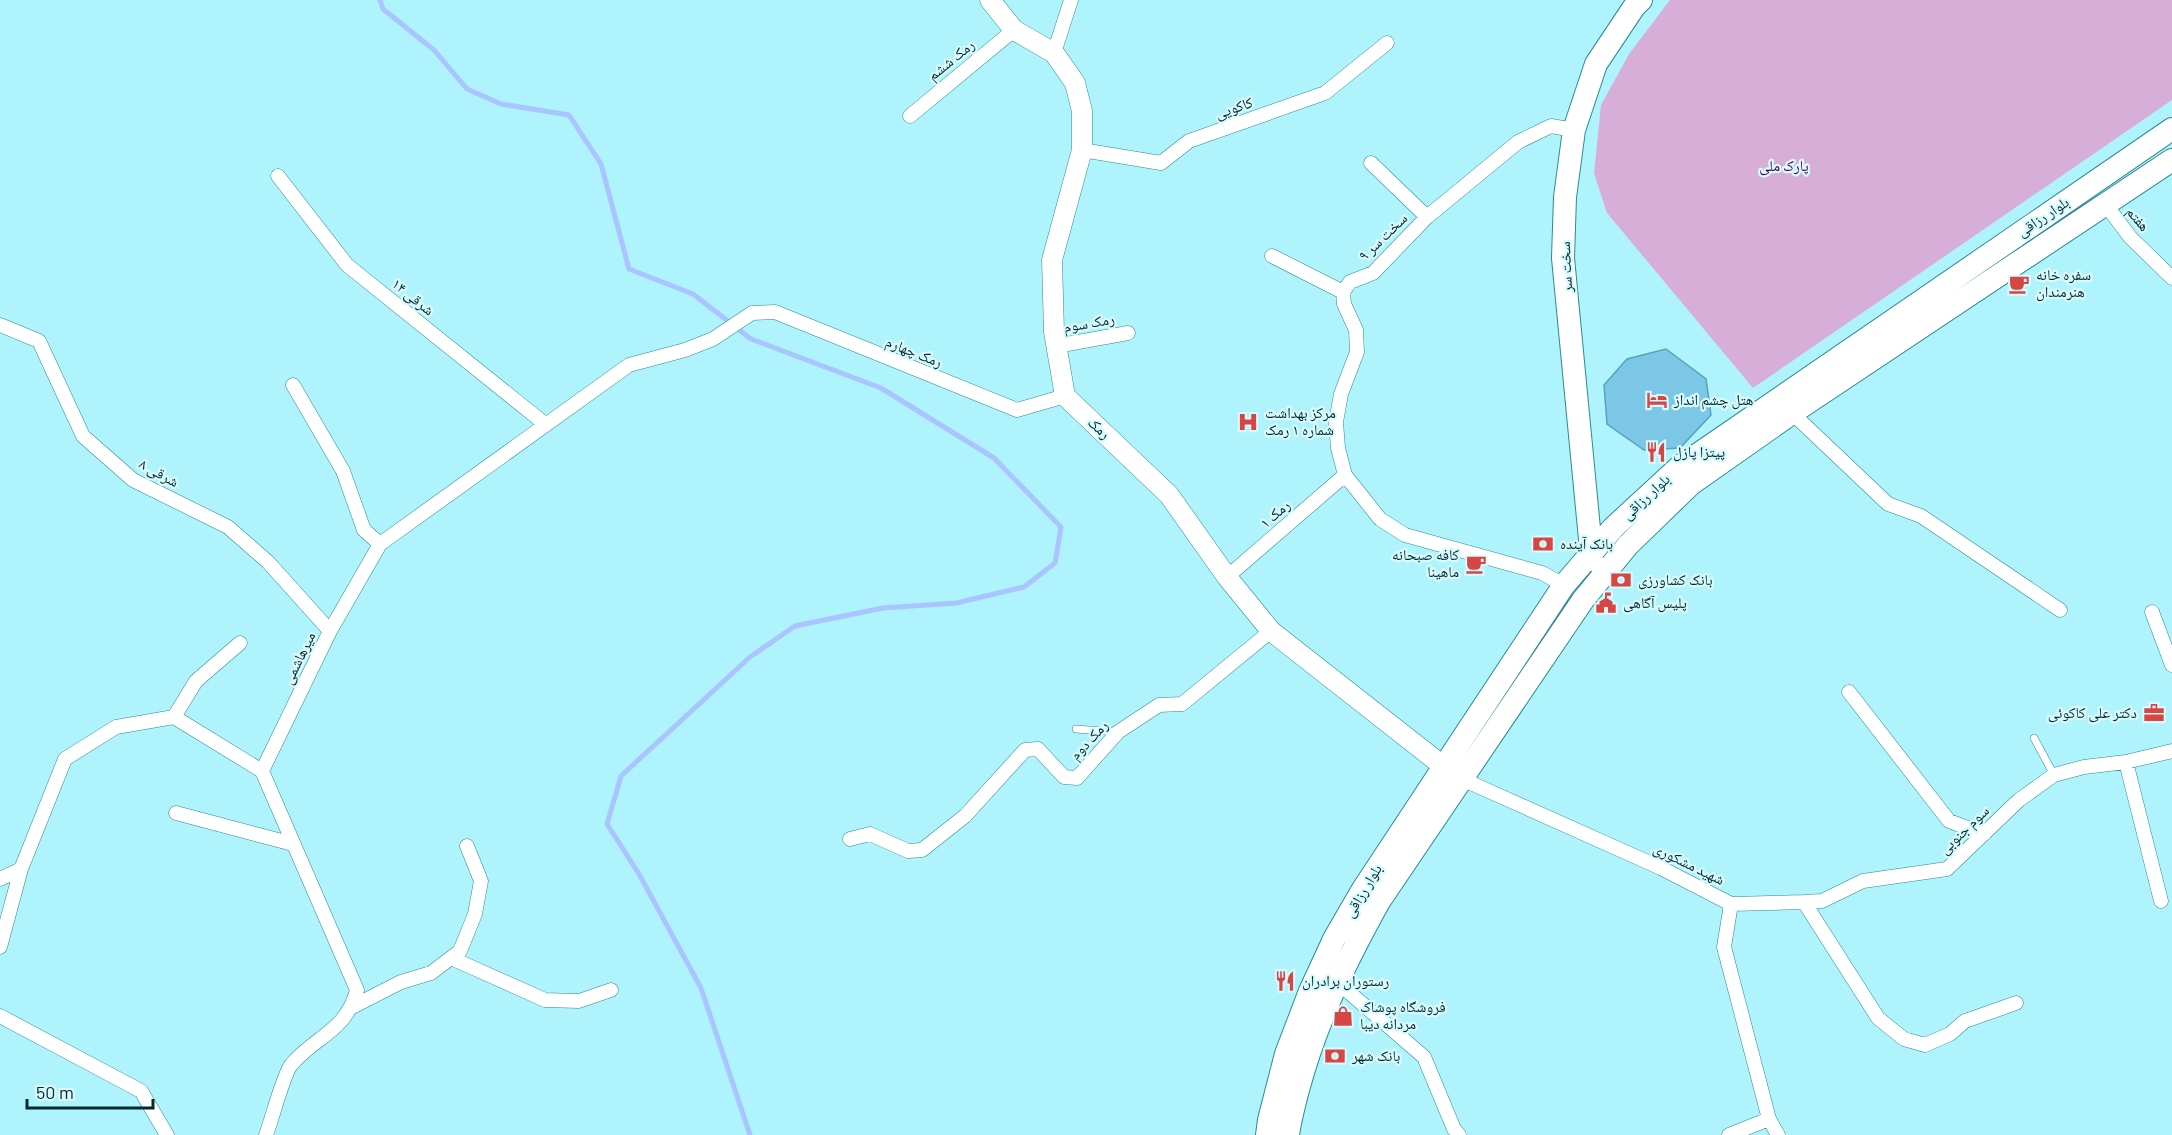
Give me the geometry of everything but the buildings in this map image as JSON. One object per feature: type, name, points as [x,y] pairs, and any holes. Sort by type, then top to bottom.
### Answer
[{"type":"main road","name":"سخت سر","points":[[1592,551],[1563,258],[1565,197],[1574,130],[1596,64],[1641,0]]},
{"type":"main road","name":"بلوار رزاقی","points":[[1288,1135],[1306,1060],[1353,948],[1452,773],[1564,585],[1592,551],[1613,528],[1678,468],[1760,409],[2172,129]]},
{"type":"main road","name":"بلوار رزاقی","points":[[1267,1135],[1286,1054],[1310,991],[1334,939],[1363,889],[1583,600],[1628,545],[1691,484],[1792,412],[2172,159]]},
{"type":"main road","points":[[1592,551],[1592,560],[1596,565],[1603,567],[1611,564]]},
{"type":"main road","points":[[1564,585],[1578,584],[1583,588],[1583,600]]},
{"type":"street","points":[[990,0],[1014,30],[1054,53],[1075,83],[1082,111],[1082,150],[1052,260],[1054,332],[1065,396]]},
{"type":"street","points":[[1054,53],[1071,0]]},
{"type":"street","name":"رمک ششم","points":[[910,116],[1014,30]]},
{"type":"street","name":"کاکویی","points":[[1082,150],[1161,163],[1189,141],[1325,93],[1387,43]]},
{"type":"street","name":"سخت سر ۹","points":[[1343,292],[1350,282],[1373,273],[1427,217],[1518,141],[1551,126],[1574,130]]},
{"type":"street","points":[[1371,163],[1427,217]]},
{"type":"street","name":"شرقی ۱۴","points":[[278,176],[347,264],[545,424]]},
{"type":"street","name":"هفتم","points":[[2106,205],[2130,237],[2172,278]]},
{"type":"street","points":[[1272,256],[1343,292],[1344,304],[1356,330],[1357,352],[1341,394],[1336,422],[1338,448],[1345,476],[1380,519],[1405,535],[1542,573],[1564,585]]},
{"type":"street","name":"رمک چهارم","points":[[752,313],[775,312],[1017,410],[1065,396]]},
{"type":"street","name":"میرهاشمی","points":[[262,771],[330,631],[380,544],[629,364],[685,350],[713,339],[752,313]]},
{"type":"street","name":"شرقی ۸","points":[[0,326],[39,341],[83,436],[133,480],[228,527],[268,562],[330,631]]},
{"type":"street","name":"رمک سوم","points":[[1056,346],[1128,333]]},
{"type":"street","points":[[292,385],[344,471],[364,530],[380,544]]},
{"type":"street","name":"رمک","points":[[1065,396],[1169,495],[1227,578],[1271,631],[1452,773]]},
{"type":"street","points":[[1792,412],[1888,504],[1921,516],[2060,610]]},
{"type":"street","name":"رمک ۱","points":[[1227,578],[1345,476]]},
{"type":"street","points":[[2152,612],[2172,665]]},
{"type":"street","name":"رمک دوم","points":[[850,839],[870,834],[908,851],[922,850],[965,816],[1025,750],[1038,749],[1064,777],[1077,778],[1118,732],[1159,705],[1182,704],[1271,631]]},
{"type":"street","points":[[174,717],[196,681],[240,643]]},
{"type":"street","points":[[1849,692],[1949,821],[1984,834]]},
{"type":"street","points":[[0,946],[21,869],[65,759],[116,727],[174,717],[262,771],[357,990],[352,1007],[342,1021],[289,1066],[266,1135]]},
{"type":"street","name":"سوم جنوبی","points":[[1731,904],[1822,901],[1863,881],[1947,869],[2019,800],[2054,776],[2084,766],[2126,762],[2172,751]]},
{"type":"street","points":[[2126,762],[2162,901]]},
{"type":"street","name":"شهید مشکوری","points":[[1452,773],[1651,863],[1731,904],[1724,948],[1769,1119],[1778,1135]]},
{"type":"street","points":[[176,813],[293,844]]},
{"type":"street","points":[[352,1007],[401,982],[431,973],[460,951],[475,914],[481,881],[467,846]]},
{"type":"street","points":[[0,879],[21,869]]},
{"type":"street","points":[[1804,902],[1878,1018],[1904,1039],[1925,1045],[1950,1034],[1965,1021],[2016,1003]]},
{"type":"street","points":[[451,958],[545,1000],[579,1001],[611,990]]},
{"type":"street","points":[[1337,982],[1424,1057],[1454,1129],[1459,1135]]},
{"type":"street","points":[[0,1016],[141,1091],[167,1135]]},
{"type":"street","points":[[1729,1135],[1769,1119]]},
{"type":"lane","points":[[1076,729],[1118,732]]},
{"type":"lane","points":[[2034,738],[2054,776]]},
{"type":"green space","name":"پارک ملی","points":[[1670,0],[2172,0],[2172,100],[1753,388],[1607,213],[1594,173],[1601,105],[1629,54]]},
{"type":"waterway","points":[[380,0],[383,9],[434,50],[467,89],[501,104],[569,115],[601,164],[629,269],[693,294],[751,339],[881,388],[994,458],[1061,527],[1055,563],[1024,587],[956,603],[883,608],[795,626],[750,657],[621,776],[607,824],[639,874],[701,988],[750,1135]]},
{"type":"place","name":"سفره خانه هنرمندان","points":[[2019,284]]},
{"type":"place","name":"هتل چشم انداز","points":[[1657,400]]},
{"type":"place","name":"مرکز بهداشت شماره ۱ رمک","points":[[1248,422]]},
{"type":"place","name":"پیتزا پازل","points":[[1656,452]]},
{"type":"place","name":"بانک آینده","points":[[1543,544]]},
{"type":"place","name":"کافه صبحانه ماهینا","points":[[1476,564]]},
{"type":"place","name":"بانک کشاورزی","points":[[1621,580]]},
{"type":"place","name":"پلیس آگاهی","points":[[1606,603]]},
{"type":"place","name":"دکتر علی کاکوئی","points":[[2154,713]]},
{"type":"place","name":"رستوران برادران","points":[[1285,981]]},
{"type":"place","name":"فروشگاه پوشاک مردانه دیبا","points":[[1343,1016]]},
{"type":"place","name":"بانک شهر","points":[[1335,1056]]}]
